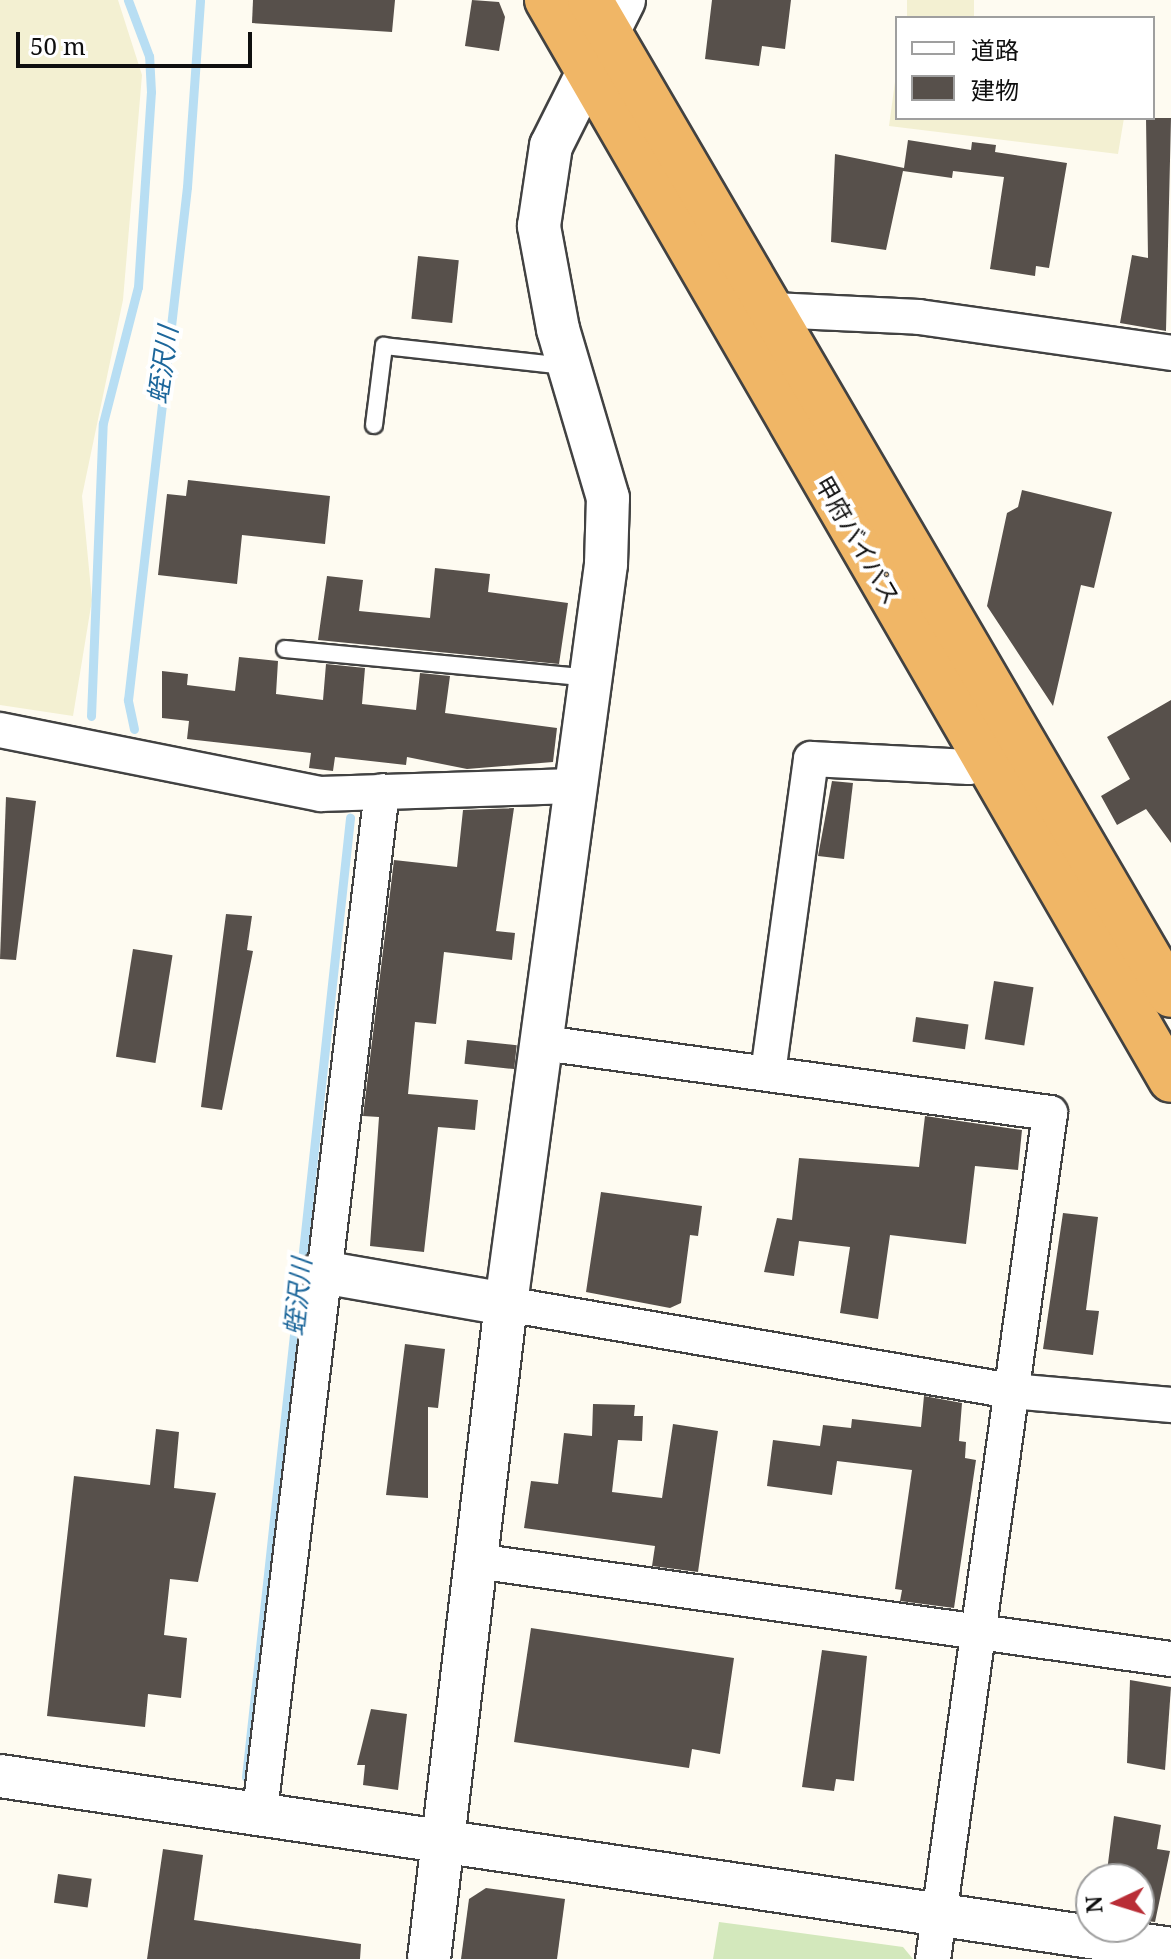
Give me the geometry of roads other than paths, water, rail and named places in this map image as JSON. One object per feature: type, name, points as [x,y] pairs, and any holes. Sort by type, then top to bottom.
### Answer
[{"type":"highway","name":"甲府バイパス","points":[[547,0],[1171,1080]]},
{"type":"highway","name":"甲府バイパス","points":[[608,11],[773,310],[1171,995]]},
{"type":"street","points":[[429,1959],[506,1304],[543,1043],[589,678],[608,498],[572,366],[539,226],[551,146],[589,73],[608,11]]},
{"type":"street","points":[[773,310],[919,317],[1171,353]]},
{"type":"street","points":[[0,730],[321,794],[573,786]]},
{"type":"street","points":[[768,1073],[811,759],[969,767],[984,759]]},
{"type":"street","points":[[260,1811],[322,1272],[382,791]]},
{"type":"street","points":[[543,1043],[1050,1113],[933,1959]]},
{"type":"street","points":[[322,1272],[1011,1391],[1171,1405]]},
{"type":"street","points":[[476,1561],[1171,1659]]},
{"type":"street","points":[[0,1776],[260,1811],[1171,1949]]},
{"type":"lane","points":[[374,425],[384,346],[572,366]]},
{"type":"lane","points":[[285,649],[589,678]]},
{"type":"waterway","points":[[91,716],[103,423],[138,287],[151,92],[149,56],[128,0]]},
{"type":"waterway","name":"蛭沢川","points":[[134,729],[128,700],[187,187],[200,0]]},
{"type":"waterway","name":"蛭沢川","points":[[246,1777],[350,818]]}]
